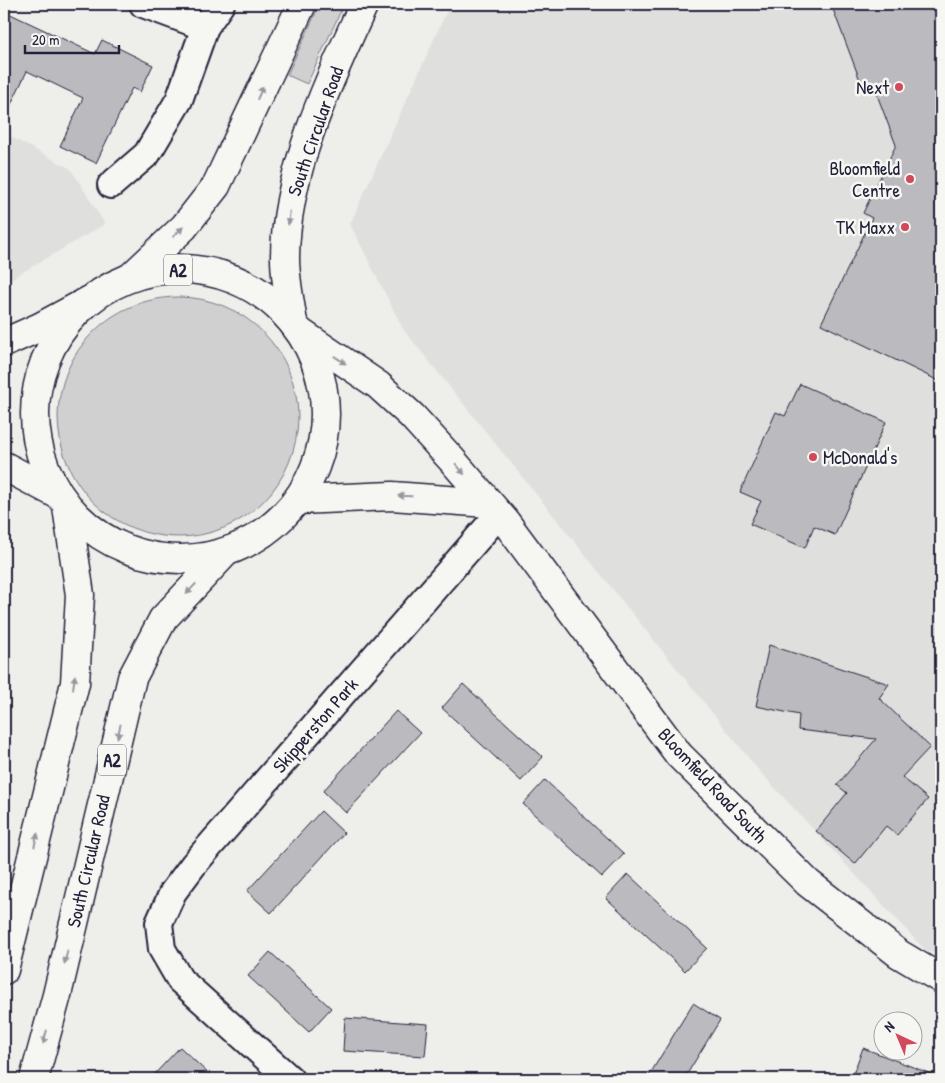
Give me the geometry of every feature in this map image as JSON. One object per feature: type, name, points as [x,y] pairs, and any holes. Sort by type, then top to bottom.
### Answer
[{"type":"main road","name":"A2","points":[[130,278],[184,227],[216,186],[302,4]]},
{"type":"main road","name":"South Circular Road","points":[[297,327],[285,258],[292,188],[332,74],[364,4]]},
{"type":"main road","name":"A2","points":[[4,970],[75,683],[80,595],[62,500],[40,455],[34,412],[41,369],[61,330],[90,300],[130,278],[165,269],[210,273],[236,280],[267,298],[297,327],[319,372],[326,416],[318,460],[298,500],[271,527],[252,540],[224,553],[182,560],[138,554],[98,536],[62,500]]},
{"type":"main road","points":[[4,343],[40,327],[90,300]]},
{"type":"main road","name":"Bloomfield Road South","points":[[297,327],[378,386],[412,416],[494,509],[679,755],[808,883],[899,954],[941,979]]},
{"type":"main road","points":[[4,466],[62,500]]},
{"type":"main road","points":[[298,500],[408,496],[494,509]]},
{"type":"main road","name":"South Circular Road","points":[[34,1079],[57,995],[132,678],[163,619],[224,553]]},
{"type":"street","points":[[144,4],[205,26]]},
{"type":"street","points":[[111,185],[147,154],[179,100],[205,26],[221,4]]},
{"type":"street","name":"Skipperston Park","points":[[290,1079],[180,980],[162,949],[159,923],[173,892],[194,864],[494,509]]},
{"type":"shaded area","points":[[320,4],[344,4],[307,84],[287,75]]},
{"type":"shaded area","points":[[450,4],[941,4],[941,957],[924,949],[761,773],[403,329],[350,224]]},
{"type":"shaded area","points":[[4,133],[71,169],[105,224],[4,283]]},
{"type":"shaded area","points":[[178,297],[201,300],[224,307],[244,318],[263,332],[277,351],[288,371],[295,394],[298,417],[295,440],[288,463],[277,483],[263,502],[244,516],[224,527],[201,534],[178,537],[155,534],[132,527],[112,516],[93,502],[79,483],[68,463],[61,440],[58,417],[61,394],[68,371],[79,351],[93,332],[112,318],[132,307],[155,300]]},
{"type":"building","name":"Bloomfield Centre","points":[[831,4],[941,4],[941,382],[821,324],[872,218],[863,213],[896,145],[873,84],[863,88]]},
{"type":"building","points":[[4,11],[95,54],[102,40],[153,65],[140,92],[132,88],[96,163],[60,146],[83,98],[27,71],[4,119]]},
{"type":"building","name":"McDonald's","points":[[800,384],[886,422],[835,535],[814,526],[805,548],[750,524],[761,501],[740,492],[776,412],[785,416]]},
{"type":"building","points":[[769,645],[889,684],[879,698],[930,747],[902,777],[928,799],[897,835],[886,826],[855,864],[816,831],[847,793],[837,785],[876,739],[798,730],[799,715],[756,706]]},
{"type":"building","points":[[463,684],[543,757],[521,781],[442,708]]},
{"type":"building","points":[[396,711],[420,733],[346,813],[323,791]]},
{"type":"building","points":[[545,780],[624,854],[602,877],[523,804]]},
{"type":"building","points":[[321,811],[344,833],[271,913],[247,891]]},
{"type":"building","points":[[628,874],[707,948],[685,971],[606,898]]},
{"type":"building","points":[[270,952],[331,1008],[309,1032],[248,976]]},
{"type":"building","points":[[693,1003],[720,1020],[684,1079],[647,1079]]},
{"type":"building","points":[[345,1018],[428,1024],[425,1056],[343,1051]]},
{"type":"building","points":[[180,1047],[214,1079],[150,1079]]},
{"type":"building","points":[[863,1048],[872,1051],[872,1060],[894,1060],[939,1077],[939,1079],[851,1079]]},
{"type":"place","name":"Next","points":[[899,87]]},
{"type":"place","name":"Bloomfield Centre","points":[[910,179]]},
{"type":"place","name":"TK Maxx","points":[[905,227]]},
{"type":"place","name":"McDonald's","points":[[813,457]]}]
